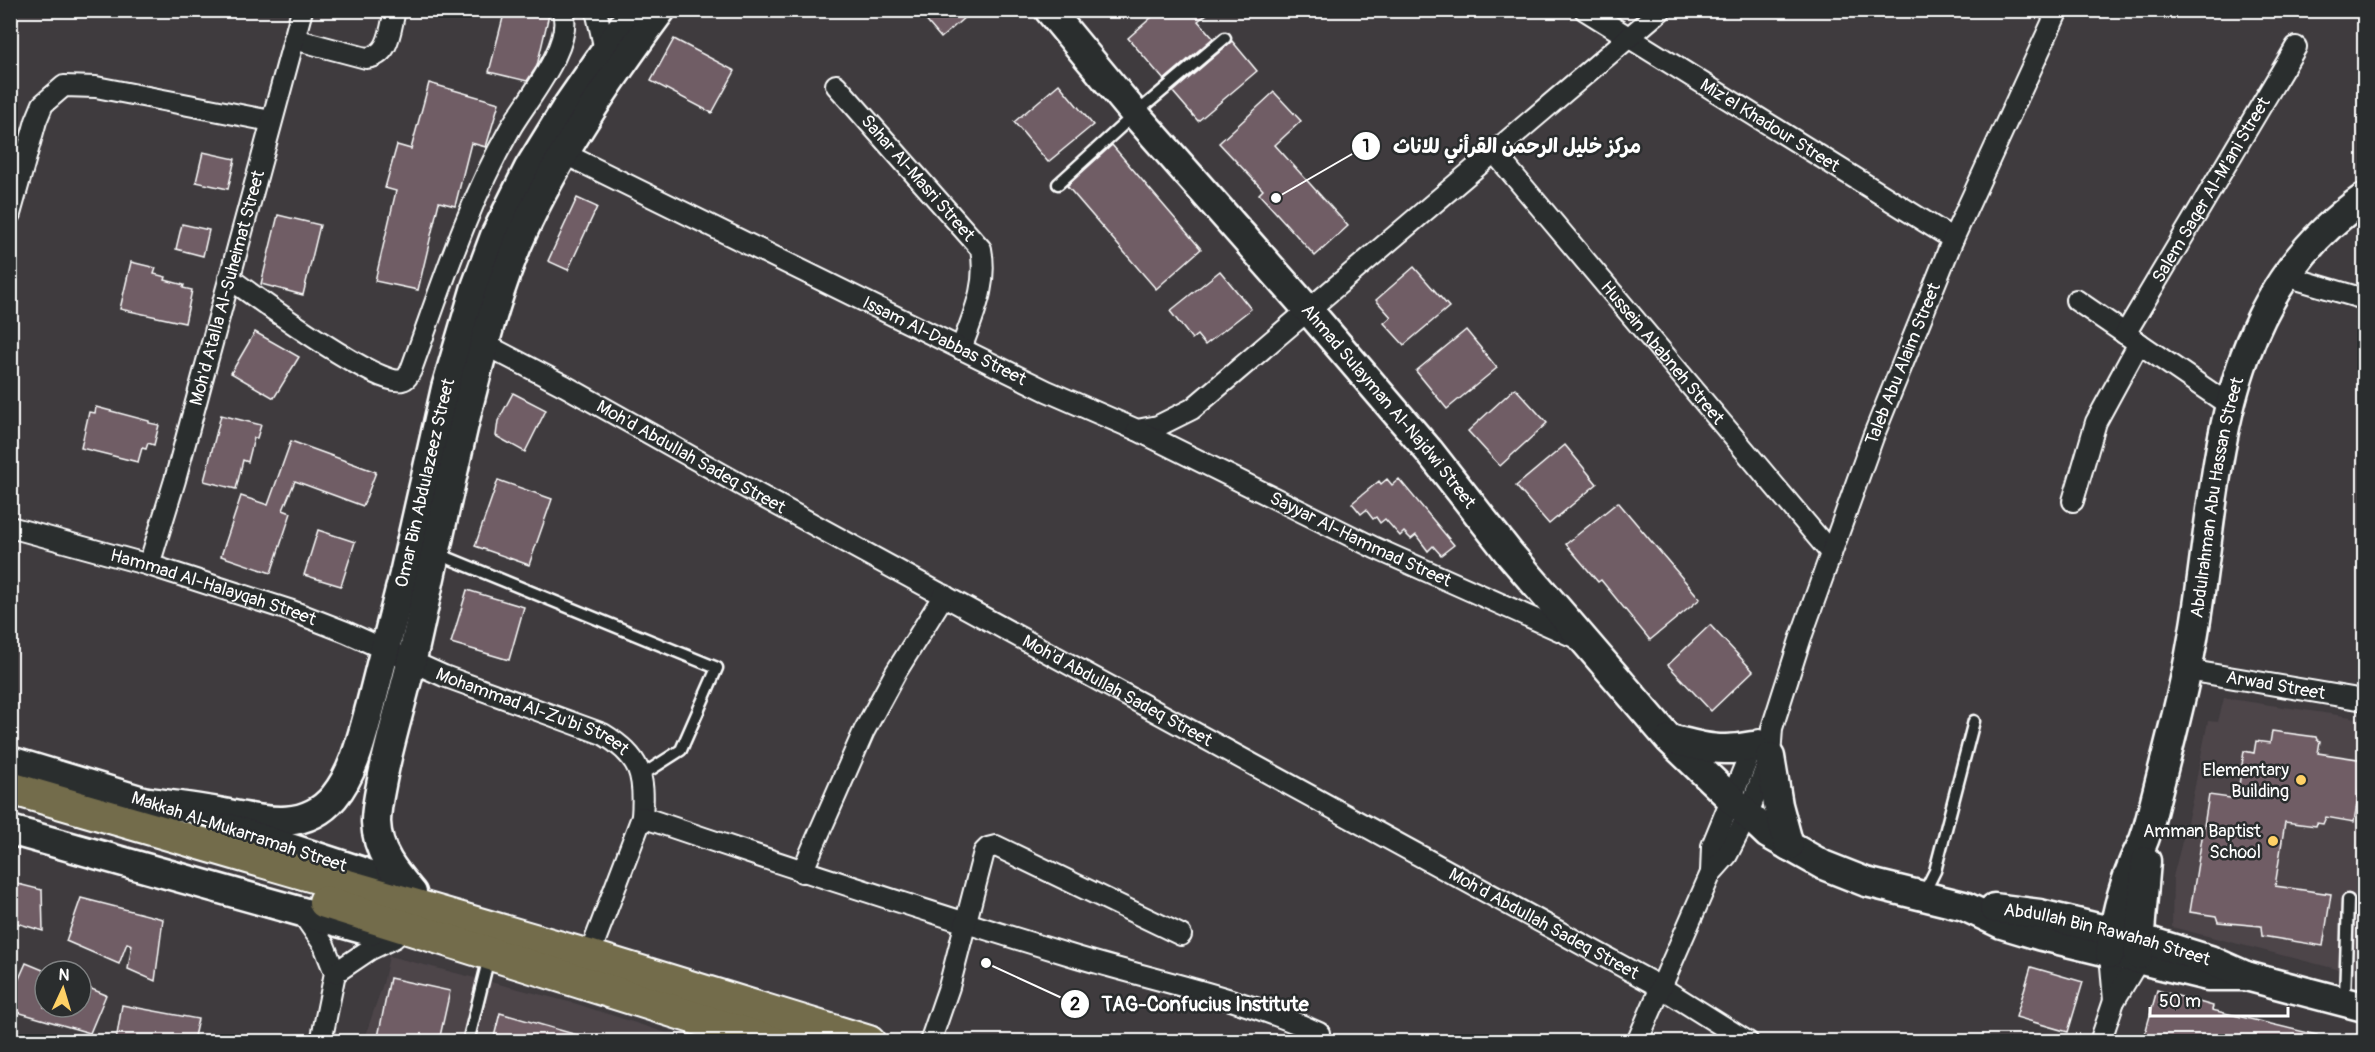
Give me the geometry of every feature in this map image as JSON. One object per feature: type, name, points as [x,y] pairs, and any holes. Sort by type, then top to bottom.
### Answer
[{"type":"main road","name":"Makkah Al-Mukarramah Street","points":[[10,788],[249,856],[470,940],[772,1041]]},
{"type":"main road","name":"Makkah Al-Mukarramah Street","points":[[10,808],[470,940],[589,956],[869,1041]]},
{"type":"street","name":"Moh'd Atalla Al-Suheimat Street","points":[[149,565],[175,480],[302,10]]},
{"type":"street","points":[[294,39],[366,58],[375,57],[382,53],[385,47],[395,10]]},
{"type":"street","points":[[229,278],[311,336],[360,364],[391,379],[405,378],[414,363],[459,236],[489,171],[510,128],[549,67],[560,45],[565,20],[562,10]]},
{"type":"street","points":[[596,10],[605,50]]},
{"type":"street","name":"Omar Bin Abdulazeez Street","points":[[149,802],[275,822],[300,820],[323,808],[342,786],[362,739],[446,388],[476,287],[495,236],[519,186],[568,105],[634,10]]},
{"type":"street","name":"Omar Bin Abdulazeez Street","points":[[412,893],[392,870],[381,850],[376,820],[389,746],[411,662],[449,487],[484,344],[522,233],[565,154],[633,48],[661,10]]},
{"type":"street","name":"Ahmad Sulayman Al-Najdwi Street","points":[[1049,10],[1135,114],[1429,451],[1509,553],[1669,739],[1738,808]]},
{"type":"street","name":"Miz'el Khadour Street","points":[[1585,10],[1953,239]]},
{"type":"street","points":[[1137,430],[1158,426],[1192,409],[1661,10]]},
{"type":"street","name":"Taleb Abu Alaim Street","points":[[1637,1041],[1711,873],[1712,846],[1738,808],[1765,744],[1873,436],[1953,239],[2058,10]]},
{"type":"street","name":"Salem Saqer Al-M'ani Street","points":[[2073,501],[2096,422],[2132,339],[2296,46]]},
{"type":"street","name":"Sahar Al-Masri Street","points":[[836,85],[981,249],[985,267],[982,285],[961,349]]},
{"type":"street","points":[[10,213],[39,112],[47,99],[64,86],[96,87],[271,122]]},
{"type":"street","name":"Hussein Ababneh Street","points":[[1494,153],[1831,554]]},
{"type":"street","name":"Issam Al-Dabbas Street","points":[[565,154],[1047,391],[1137,430]]},
{"type":"street","name":"Abdulrahman Abu Hassan Street","points":[[2125,946],[2132,866],[2145,838],[2187,670],[2218,461],[2229,405],[2248,347],[2286,276],[2301,256],[2344,212],[2364,198]]},
{"type":"street","points":[[2286,276],[2364,299]]},
{"type":"street","points":[[2076,300],[2229,405]]},
{"type":"street","name":"Moh'd Abdullah Sadeq Street","points":[[484,344],[565,386],[743,486],[1662,988],[1748,1041]]},
{"type":"street","name":"Sayyar Al-Hammad Street","points":[[1137,430],[1375,548],[1587,643]]},
{"type":"street","name":"Hammad Al-Halayqah Street","points":[[10,527],[149,565],[292,611],[411,662]]},
{"type":"street","points":[[802,872],[864,731],[896,672],[944,595]]},
{"type":"street","name":"Mohammad Al-Zu'bi Street","points":[[411,662],[603,734],[621,745],[642,775]]},
{"type":"street","name":"Arwad Street","points":[[2187,670],[2364,700]]},
{"type":"street","points":[[1669,739],[1716,751],[1765,744],[1789,846]]},
{"type":"street","name":"Makkah Al-Mukarramah Street","points":[[10,761],[149,802],[360,871],[412,893],[470,940]]},
{"type":"street","points":[[589,956],[642,817],[644,794],[642,775]]},
{"type":"street","name":"Abdullah Bin Rawahah Street","points":[[1738,808],[1768,834],[1822,865],[1866,882],[1964,906],[2006,908],[2125,946],[2210,960],[2246,976],[2355,1005]]},
{"type":"street","points":[[642,817],[802,872],[1120,970],[1238,1001],[1291,1020],[1322,1039]]},
{"type":"street","name":"Makkah Al-Mukarramah Street","points":[[10,830],[393,938],[470,940]]},
{"type":"street","points":[[930,1041],[949,987],[984,852],[988,848],[996,846],[1181,935]]},
{"type":"street","points":[[302,912],[324,945],[335,973],[321,1041]]},
{"type":"street","points":[[335,973],[369,950],[393,938]]},
{"type":"street","points":[[2100,1041],[2114,1001],[2125,946]]},
{"type":"street","points":[[2114,1001],[2125,946]]},
{"type":"lane","points":[[1058,184],[1135,114],[1226,38]]},
{"type":"lane","points":[[436,553],[717,668],[681,750],[642,775]]},
{"type":"lane","points":[[1923,895],[1935,871],[1974,721]]},
{"type":"lane","points":[[2348,900],[2355,1005]]},
{"type":"lane","points":[[468,1041],[470,940]]},
{"type":"shaded area","name":"Amman Baptist School","points":[[2224,698],[2364,719],[2364,976],[2172,927],[2173,877],[2191,806],[2208,721],[2218,722]]},
{"type":"shaded area","points":[[389,956],[577,1004],[691,1041],[363,1042],[383,984]]},
{"type":"building","points":[[505,10],[550,10],[537,66],[527,81],[489,72]]},
{"type":"building","points":[[917,10],[973,10],[941,38]]},
{"type":"building","points":[[1160,10],[1212,10],[1198,21],[1213,38],[1164,80],[1128,38]]},
{"type":"building","points":[[674,39],[735,71],[712,113],[651,81]]},
{"type":"building","points":[[1232,41],[1257,71],[1198,121],[1173,92]]},
{"type":"building","points":[[429,83],[499,103],[486,147],[471,143],[455,206],[439,202],[418,290],[375,281],[396,191],[385,188],[397,145],[411,149]]},
{"type":"building","points":[[1059,84],[1093,125],[1048,162],[1014,122]]},
{"type":"building","points":[[1274,92],[1301,121],[1275,145],[1348,226],[1315,256],[1259,194],[1263,190],[1219,143]]},
{"type":"building","points":[[1112,145],[1201,249],[1156,289],[1067,186]]},
{"type":"building","points":[[203,152],[235,159],[228,189],[196,182]]},
{"type":"building","points":[[577,198],[597,207],[568,270],[548,261]]},
{"type":"building","points":[[278,215],[320,225],[303,295],[261,284]]},
{"type":"building","points":[[182,224],[209,230],[203,256],[176,249]]},
{"type":"building","points":[[131,262],[156,268],[154,274],[166,277],[165,280],[184,285],[183,288],[192,290],[185,323],[120,309]]},
{"type":"building","points":[[1414,267],[1449,307],[1404,345],[1384,323],[1391,317],[1376,300]]},
{"type":"building","points":[[1220,271],[1251,309],[1205,345],[1197,335],[1192,339],[1170,311]]},
{"type":"building","points":[[1466,330],[1497,368],[1447,409],[1416,371]]},
{"type":"building","points":[[255,332],[299,357],[274,398],[231,373]]},
{"type":"building","points":[[1515,388],[1547,423],[1500,466],[1468,431]]},
{"type":"building","points":[[513,393],[546,410],[525,452],[496,436],[498,421]]},
{"type":"building","points":[[96,407],[159,425],[154,445],[148,443],[146,449],[142,448],[138,462],[81,448],[89,412],[95,413]]},
{"type":"building","points":[[221,415],[261,425],[257,438],[254,438],[248,462],[243,460],[236,489],[204,481]]},
{"type":"building","points":[[291,441],[376,472],[363,506],[295,481],[283,510],[291,513],[271,573],[221,556],[241,496],[268,505]]},
{"type":"building","points":[[1565,445],[1597,484],[1549,524],[1516,486]]},
{"type":"building","points":[[1387,479],[1392,485],[1399,479],[1454,545],[1441,555],[1433,546],[1428,551],[1416,535],[1411,539],[1404,532],[1400,536],[1385,519],[1380,523],[1376,517],[1373,519],[1366,510],[1361,514],[1352,503],[1379,481],[1381,484]]},
{"type":"building","points":[[498,480],[552,499],[529,565],[475,546]]},
{"type":"building","points":[[1618,502],[1700,599],[1650,640],[1601,580],[1598,582],[1566,544]]},
{"type":"building","points":[[318,530],[355,542],[341,586],[304,575]]},
{"type":"building","points":[[467,590],[524,607],[509,660],[451,643]]},
{"type":"building","points":[[1710,625],[1753,671],[1711,711],[1668,665]]},
{"type":"building","points":[[2272,731],[2316,737],[2320,741],[2318,753],[2364,760],[2354,822],[2326,817],[2323,824],[2317,823],[2316,826],[2285,822],[2275,886],[2331,894],[2323,946],[2262,936],[2261,926],[2218,922],[2216,916],[2190,912],[2209,795],[2237,799],[2244,751],[2254,753],[2256,741],[2270,743]]},
{"type":"building","points":[[10,882],[42,890],[43,931],[10,921]]},
{"type":"building","points":[[81,898],[163,919],[155,981],[128,969],[132,945],[127,943],[119,964],[66,941]]},
{"type":"building","points":[[26,963],[33,966],[33,1017],[10,1010],[10,999]]},
{"type":"building","points":[[2031,967],[2083,982],[2068,1032],[2016,1017]]},
{"type":"building","points":[[390,978],[450,991],[439,1041],[398,1041],[378,1037]]},
{"type":"building","points":[[93,990],[106,995],[90,1033],[41,1019],[93,1019]]},
{"type":"building","points":[[2157,990],[2213,1006],[2212,1010],[2317,1035],[2316,1041],[2143,1041]]},
{"type":"building","points":[[122,1005],[198,1019],[193,1041],[116,1041]]},
{"type":"building","points":[[500,1013],[584,1037],[583,1041],[493,1041]]},
{"type":"place","name":"مركز خليل الرحمن القرأني للاناث","points":[[1276,198]]},
{"type":"place","name":"Elementary Building","points":[[2301,780]]},
{"type":"place","name":"Amman Baptist School","points":[[2273,841]]},
{"type":"place","name":"TAG-Confucius Institute","points":[[986,963]]}]
